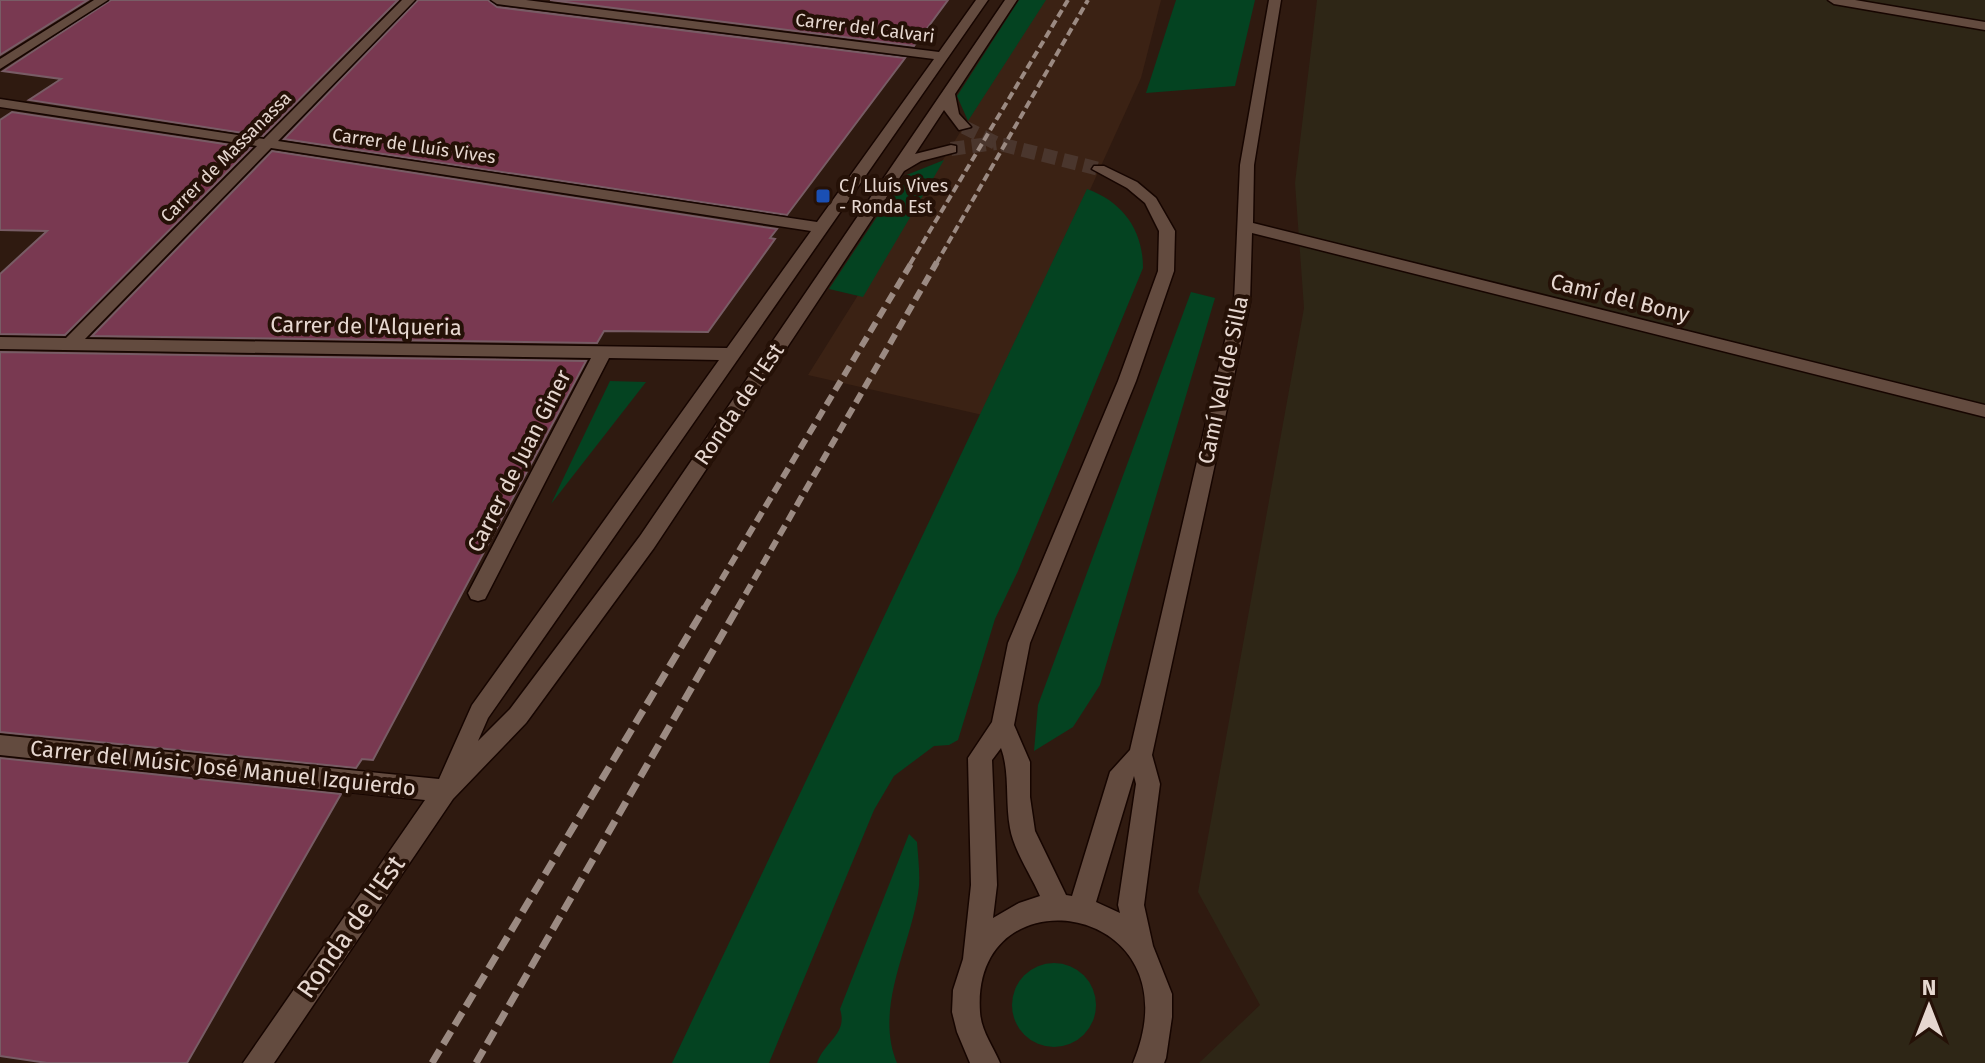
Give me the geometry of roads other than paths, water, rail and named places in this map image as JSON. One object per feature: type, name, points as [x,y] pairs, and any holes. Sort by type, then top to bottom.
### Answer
[{"type":"street","points":[[0,65],[102,0]]},
{"type":"street","name":"Carrer de Massanassa","points":[[71,343],[409,0]]},
{"type":"street","name":"Carrer del Calvari","points":[[497,0],[943,56]]},
{"type":"street","name":"Ronda de l'Est","points":[[445,791],[480,712],[982,0]]},
{"type":"street","name":"Ronda de l'Est","points":[[257,1063],[445,791],[518,716],[647,542],[1011,0]]},
{"type":"street","name":"Camí Vell de Silla","points":[[1140,948],[1131,905],[1148,784],[1140,755],[1242,302],[1247,165],[1275,0]]},
{"type":"street","points":[[1834,0],[1985,26]]},
{"type":"street","points":[[948,94],[952,115],[964,127]]},
{"type":"street","name":"Carrer de Lluís Vives","points":[[0,103],[823,228]]},
{"type":"street","points":[[896,170],[916,158],[951,149]]},
{"type":"street","points":[[986,1063],[974,1044],[966,1014],[966,985],[975,957],[984,885],[980,758],[1003,725],[1019,643],[1127,381],[1166,271],[1167,231],[1151,201],[1132,185],[1099,169]]},
{"type":"street","name":"Camí del Bony","points":[[1245,226],[1985,411]]},
{"type":"street","name":"Carrer de l'Alqueria","points":[[0,343],[732,354]]},
{"type":"street","name":"Carrer de Juan Giner","points":[[478,593],[603,352]]},
{"type":"street","points":[[1003,725],[1018,762],[1018,797],[1023,832],[1069,908]]},
{"type":"street","name":"Carrer del Músic José Manuel Izquierdo","points":[[0,745],[445,791]]},
{"type":"street","name":"Camí Vell de Silla","points":[[1069,908],[1122,772],[1140,755]]},
{"type":"street","points":[[975,957],[992,934],[1009,919],[1031,909],[1069,908],[1099,914],[1120,927],[1140,948],[1153,973],[1159,1001],[1152,1058],[1147,1063]]},
{"type":"tunnel","points":[[964,127],[996,143]]},
{"type":"tunnel","points":[[951,149],[996,143]]},
{"type":"tunnel","points":[[996,143],[1099,169]]},
{"type":"railway","points":[[910,264],[1068,0]]},
{"type":"railway","points":[[936,264],[1088,0]]},
{"type":"railway","points":[[704,609],[912,262]]},
{"type":"railway","points":[[737,609],[937,262]]},
{"type":"railway","points":[[432,1063],[705,607]]},
{"type":"railway","points":[[476,1063],[738,607]]},
{"type":"place","name":"C/ Lluís Vives - Ronda Est","points":[[823,196]]}]
